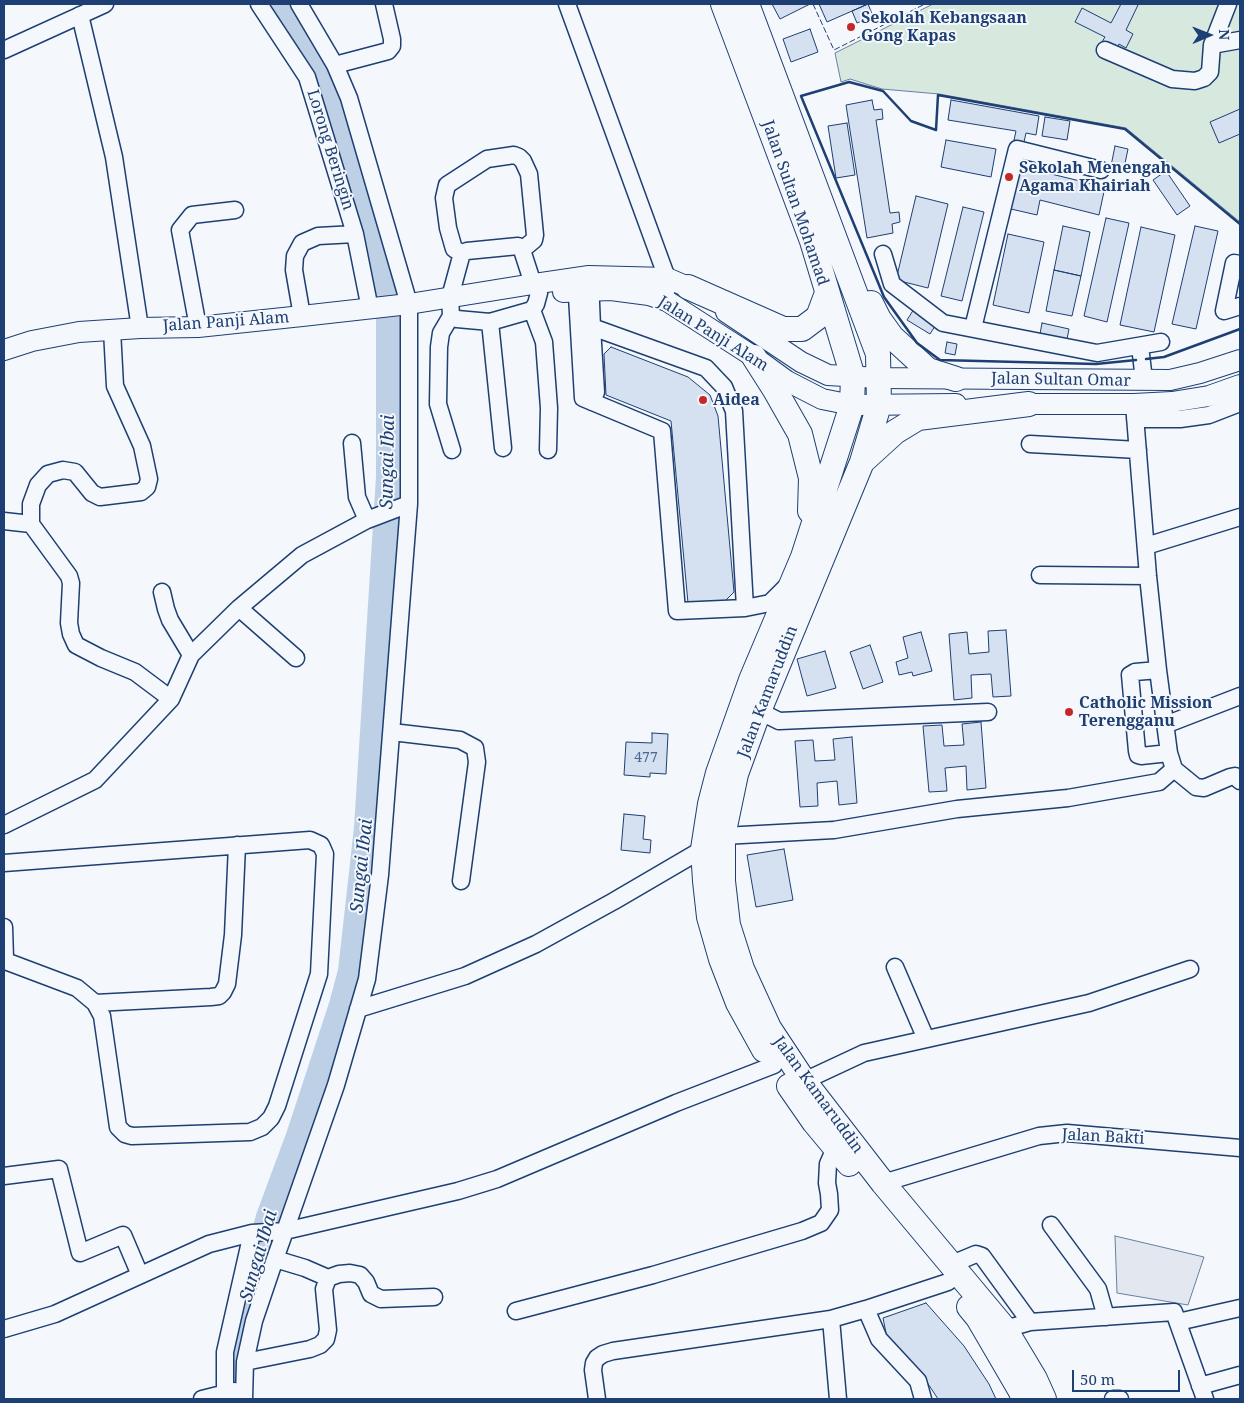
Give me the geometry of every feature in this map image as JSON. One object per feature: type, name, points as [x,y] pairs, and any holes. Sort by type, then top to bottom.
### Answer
[{"type":"highway","name":"Jalan Sultan Mohamad","points":[[723,4],[808,232],[853,377],[852,405]]},
{"type":"highway","name":"Jalan Sultan Mohamad","points":[[747,4],[878,354],[879,378]]},
{"type":"highway","points":[[826,214],[879,319],[892,337],[928,370],[956,378]]},
{"type":"highway","points":[[678,282],[783,329],[802,329],[818,316],[827,292]]},
{"type":"highway","points":[[754,357],[800,434],[811,478],[811,507],[803,557]]},
{"type":"highway","name":"Jalan Kamaruddin","points":[[879,378],[879,405],[862,462],[759,711],[736,774],[723,836],[723,881],[728,925],[742,969],[770,1028],[804,1081],[950,1273],[1024,1399]]},
{"type":"highway","points":[[862,462],[894,432],[918,418],[1029,404]]},
{"type":"highway","name":"Jalan Kamaruddin","points":[[852,405],[803,557],[751,680],[718,773],[710,804],[704,849],[704,881],[709,917],[721,959],[738,1003],[760,1044],[774,1065],[814,1122],[835,1148],[950,1273],[1005,1329],[1035,1379],[1044,1399]]},
{"type":"main road","name":"Jalan Panji Alam","points":[[4,350],[79,332],[198,327],[409,304],[451,307],[535,295],[583,284],[678,282],[801,362],[828,375],[879,378]]},
{"type":"main road","name":"Jalan Panji Alam","points":[[583,284],[649,295],[667,302],[754,357],[786,381],[822,399],[852,405],[879,405]]},
{"type":"main road","name":"Jalan Sultan Omar","points":[[879,378],[1170,380],[1200,373],[1240,360]]},
{"type":"main road","name":"Jalan Sultan Omar","points":[[879,405],[1029,404],[1135,411],[1209,396],[1240,385]]},
{"type":"street","points":[[4,50],[105,4]]},
{"type":"street","name":"Lorong Beringin","points":[[259,4],[307,76],[355,234],[370,309]]},
{"type":"street","points":[[202,1399],[244,1392],[245,1362],[254,1321],[274,1258],[336,1085],[367,979],[380,875],[409,504],[409,304],[350,98],[335,65],[299,4]]},
{"type":"street","points":[[335,65],[388,51],[392,46],[392,39],[384,4]]},
{"type":"street","points":[[567,4],[678,282],[667,302]]},
{"type":"street","points":[[1105,50],[1172,79],[1195,81],[1204,78],[1210,72],[1212,45],[1228,4]]},
{"type":"street","points":[[80,15],[114,157],[140,328]]},
{"type":"street","points":[[1212,45],[1240,40]]},
{"type":"street","points":[[973,328],[1017,149],[1101,170]]},
{"type":"street","points":[[522,250],[534,240],[535,235],[529,174],[519,157],[514,155],[487,159],[447,185],[444,198],[448,228],[454,249],[462,253],[518,246],[522,250],[535,295],[544,342],[549,408],[548,450]]},
{"type":"street","points":[[198,327],[180,230],[192,215],[234,210]]},
{"type":"street","points":[[302,316],[294,270],[295,256],[302,243],[318,236],[355,234]]},
{"type":"street","points":[[452,450],[438,404],[439,346],[441,333],[451,307],[462,253]]},
{"type":"street","points":[[883,254],[892,284],[943,323],[1097,353],[1160,342]]},
{"type":"street","points":[[1240,264],[1234,263],[1224,311],[1240,306]]},
{"type":"street","points":[[583,284],[592,327],[596,392],[592,402]]},
{"type":"street","points":[[583,284],[582,398],[662,431],[677,611],[746,608],[770,603],[793,580]]},
{"type":"street","points":[[451,307],[457,319],[490,322],[535,295]]},
{"type":"street","points":[[490,322],[503,448]]},
{"type":"street","points":[[592,327],[706,368],[724,387],[734,411],[746,608]]},
{"type":"street","points":[[112,330],[114,386],[142,446],[149,480],[147,487],[141,492],[100,497],[92,493],[75,472],[63,470],[48,474],[38,485],[31,504],[31,524],[69,576],[71,584],[69,623],[76,645],[134,672],[171,699]]},
{"type":"street","points":[[1140,346],[1144,380]]},
{"type":"street","points":[[1240,403],[1209,415],[1180,419],[1135,411],[1148,576],[1169,753],[1174,769],[1196,787],[1204,788],[1234,776],[1240,781]]},
{"type":"street","points":[[352,444],[357,497],[368,520]]},
{"type":"street","points":[[1030,444],[1138,450]]},
{"type":"street","points":[[4,825],[96,780],[171,699],[191,655],[239,608],[302,555],[368,520],[409,504]]},
{"type":"street","points":[[1146,546],[1240,517]]},
{"type":"street","points":[[4,521],[31,524]]},
{"type":"street","points":[[1040,575],[1148,576]]},
{"type":"street","points":[[162,592],[170,620],[191,655]]},
{"type":"street","points":[[239,608],[296,658]]},
{"type":"street","points":[[1158,670],[1135,672],[1130,675],[1137,752],[1141,756],[1169,753]]},
{"type":"street","points":[[1165,725],[1240,696]]},
{"type":"street","points":[[759,711],[779,721],[988,712]]},
{"type":"street","points":[[392,732],[460,740],[475,748],[478,762],[461,881]]},
{"type":"street","points":[[723,836],[834,830],[957,810],[1068,798],[1159,782],[1174,769]]},
{"type":"street","points":[[4,863],[310,840],[321,845],[325,854],[319,974],[277,1106],[271,1118],[262,1127],[250,1132],[132,1136],[125,1134],[118,1127],[102,1016],[95,1002],[77,988],[8,962],[5,958],[4,926]]},
{"type":"street","points":[[95,1002],[211,997],[218,996],[224,992],[227,984],[233,934],[237,846]]},
{"type":"street","points":[[358,1009],[465,976],[536,944],[704,849]]},
{"type":"street","points":[[895,967],[926,1039]]},
{"type":"street","points":[[804,1081],[864,1053],[1089,1003],[1190,969]]},
{"type":"street","points":[[4,1329],[55,1314],[138,1269],[208,1244],[252,1233],[285,1231],[458,1191],[497,1179],[676,1103],[774,1065]]},
{"type":"street","name":"Jalan Bakti","points":[[883,1183],[1039,1136],[1068,1133],[1240,1148]]},
{"type":"street","points":[[516,1311],[653,1275],[802,1231],[821,1223],[830,1210],[827,1183],[828,1164],[835,1148]]},
{"type":"street","points":[[4,1176],[59,1168],[80,1253],[123,1235],[138,1269]]},
{"type":"street","points":[[1052,1225],[1098,1289],[1106,1317]]},
{"type":"street","points":[[226,1395],[225,1352],[252,1233]]},
{"type":"street","points":[[597,1399],[593,1370],[597,1358],[603,1354],[831,1319],[866,1309],[950,1273],[976,1254],[982,1256],[1030,1322]]},
{"type":"street","points":[[274,1258],[328,1278],[350,1272],[360,1275],[366,1282],[371,1294],[381,1299],[434,1297]]},
{"type":"street","points":[[245,1362],[310,1349],[320,1345],[326,1339],[328,1330],[324,1289],[328,1278]]},
{"type":"street","points":[[1178,1322],[1240,1308]]},
{"type":"street","points":[[866,1309],[879,1339],[918,1381],[923,1399]]},
{"type":"street","points":[[1005,1329],[1030,1322],[1174,1312],[1203,1392],[1240,1375]]},
{"type":"street","points":[[831,1319],[838,1399]]},
{"type":"street","points":[[1113,1399],[1120,1399]]},
{"type":"shaded area","points":[[933,4],[1240,4],[1240,222],[1126,128],[939,94],[882,89],[850,79],[841,82],[835,53]]},
{"type":"shaded area","points":[[1115,1236],[1204,1257],[1188,1305],[1117,1293]]},
{"type":"building","points":[[772,4],[810,4],[780,19]]},
{"type":"building","points":[[819,4],[868,4],[827,22]]},
{"type":"building","points":[[868,4],[873,16],[857,23],[852,11]]},
{"type":"building","points":[[1121,4],[1138,5],[1126,30],[1133,34],[1126,48],[1119,44],[1116,50],[1102,42],[1105,37],[1075,22],[1082,8],[1111,23]]},
{"type":"building","points":[[810,29],[818,52],[791,62],[783,39]]},
{"type":"building","points":[[872,100],[874,110],[882,109],[883,119],[876,120],[890,213],[899,212],[900,222],[892,224],[893,233],[867,238],[846,105]]},
{"type":"building","points":[[951,100],[1039,116],[1036,135],[1026,133],[1024,142],[1014,140],[1016,131],[948,120]]},
{"type":"building","points":[[1240,109],[1240,134],[1219,143],[1210,122]]},
{"type":"building","points":[[1045,117],[1070,121],[1067,140],[1042,136]]},
{"type":"building","points":[[847,123],[855,175],[836,178],[828,126]]},
{"type":"building","points":[[946,140],[996,149],[991,177],[941,167]]},
{"type":"building","points":[[1115,146],[1128,149],[1123,173],[1110,171]]},
{"type":"building","points":[[1023,157],[1050,164],[1047,173],[1105,187],[1099,215],[1040,200],[1037,215],[1011,209]]},
{"type":"building","points":[[1166,171],[1190,206],[1177,215],[1153,180]]},
{"type":"building","points":[[916,196],[948,204],[928,288],[896,280]]},
{"type":"building","points":[[963,207],[984,212],[962,301],[941,296]]},
{"type":"building","points":[[1106,218],[1129,223],[1107,322],[1084,316]]},
{"type":"building","points":[[1063,226],[1090,232],[1081,276],[1054,270]]},
{"type":"building","points":[[1195,226],[1218,231],[1196,329],[1172,324]]},
{"type":"building","points":[[1141,227],[1175,235],[1154,332],[1120,325]]},
{"type":"building","points":[[1008,234],[1044,242],[1029,313],[993,305]]},
{"type":"building","points":[[1054,270],[1081,276],[1072,316],[1046,311]]},
{"type":"building","points":[[914,309],[937,323],[930,334],[907,320]]},
{"type":"building","points":[[1042,323],[1069,329],[1067,339],[1040,334]]},
{"type":"building","points":[[947,342],[957,344],[955,355],[945,353]]},
{"type":"building","points":[[611,347],[688,377],[710,395],[718,416],[734,592],[725,601],[688,603],[671,421],[606,395],[604,354]]},
{"type":"building","points":[[1006,630],[1011,696],[993,697],[991,674],[971,675],[972,698],[954,700],[949,634],[967,632],[969,654],[989,652],[988,631]]},
{"type":"building","points":[[921,632],[932,671],[913,676],[912,672],[899,675],[896,662],[908,658],[903,637]]},
{"type":"building","points":[[870,645],[883,682],[863,689],[850,652]]},
{"type":"building","points":[[825,651],[836,688],[807,696],[797,659]]},
{"type":"building","points":[[981,722],[986,788],[967,790],[966,766],[945,768],[947,791],[929,792],[923,726],[942,725],[944,746],[964,745],[962,724]]},
{"type":"building","points":[[652,733],[668,734],[666,774],[650,773],[650,777],[624,775],[626,742],[652,743]]},
{"type":"building","points":[[852,737],[857,803],[839,805],[837,781],[817,783],[818,806],[800,807],[795,741],[813,740],[815,761],[835,760],[833,739]]},
{"type":"building","points":[[624,814],[645,816],[643,839],[651,840],[650,853],[621,850]]},
{"type":"building","points":[[784,849],[793,900],[756,907],[747,855]]},
{"type":"building","points":[[926,1303],[964,1346],[989,1384],[996,1399],[938,1399],[919,1370],[887,1338],[883,1318]]},
{"type":"waterway","name":"Sungai Ibai","points":[[284,4],[327,77],[346,134],[387,295]]},
{"type":"waterway","name":"Sungai Ibai","points":[[234,1399],[232,1356],[234,1343],[269,1217],[299,1136],[342,1005],[351,971],[367,828],[389,477],[389,315]]},
{"type":"fence","points":[[813,4],[834,50],[925,4]]},
{"type":"wall","points":[[1136,360],[1096,364],[940,360],[917,343],[884,297],[801,96],[849,82],[883,91],[911,121],[936,130],[938,95],[1125,129],[1240,224]]},
{"type":"wall","points":[[1146,359],[1164,357],[1240,329]]},
{"type":"place","name":"Sekolah Kebangsaan Gong Kapas","points":[[851,27]]},
{"type":"place","name":"Sekolah Menengah Agama Khairiah","points":[[1009,177]]},
{"type":"place","name":"Aidea","points":[[703,400]]},
{"type":"place","name":"Catholic Mission Terengganu","points":[[1069,712]]}]
